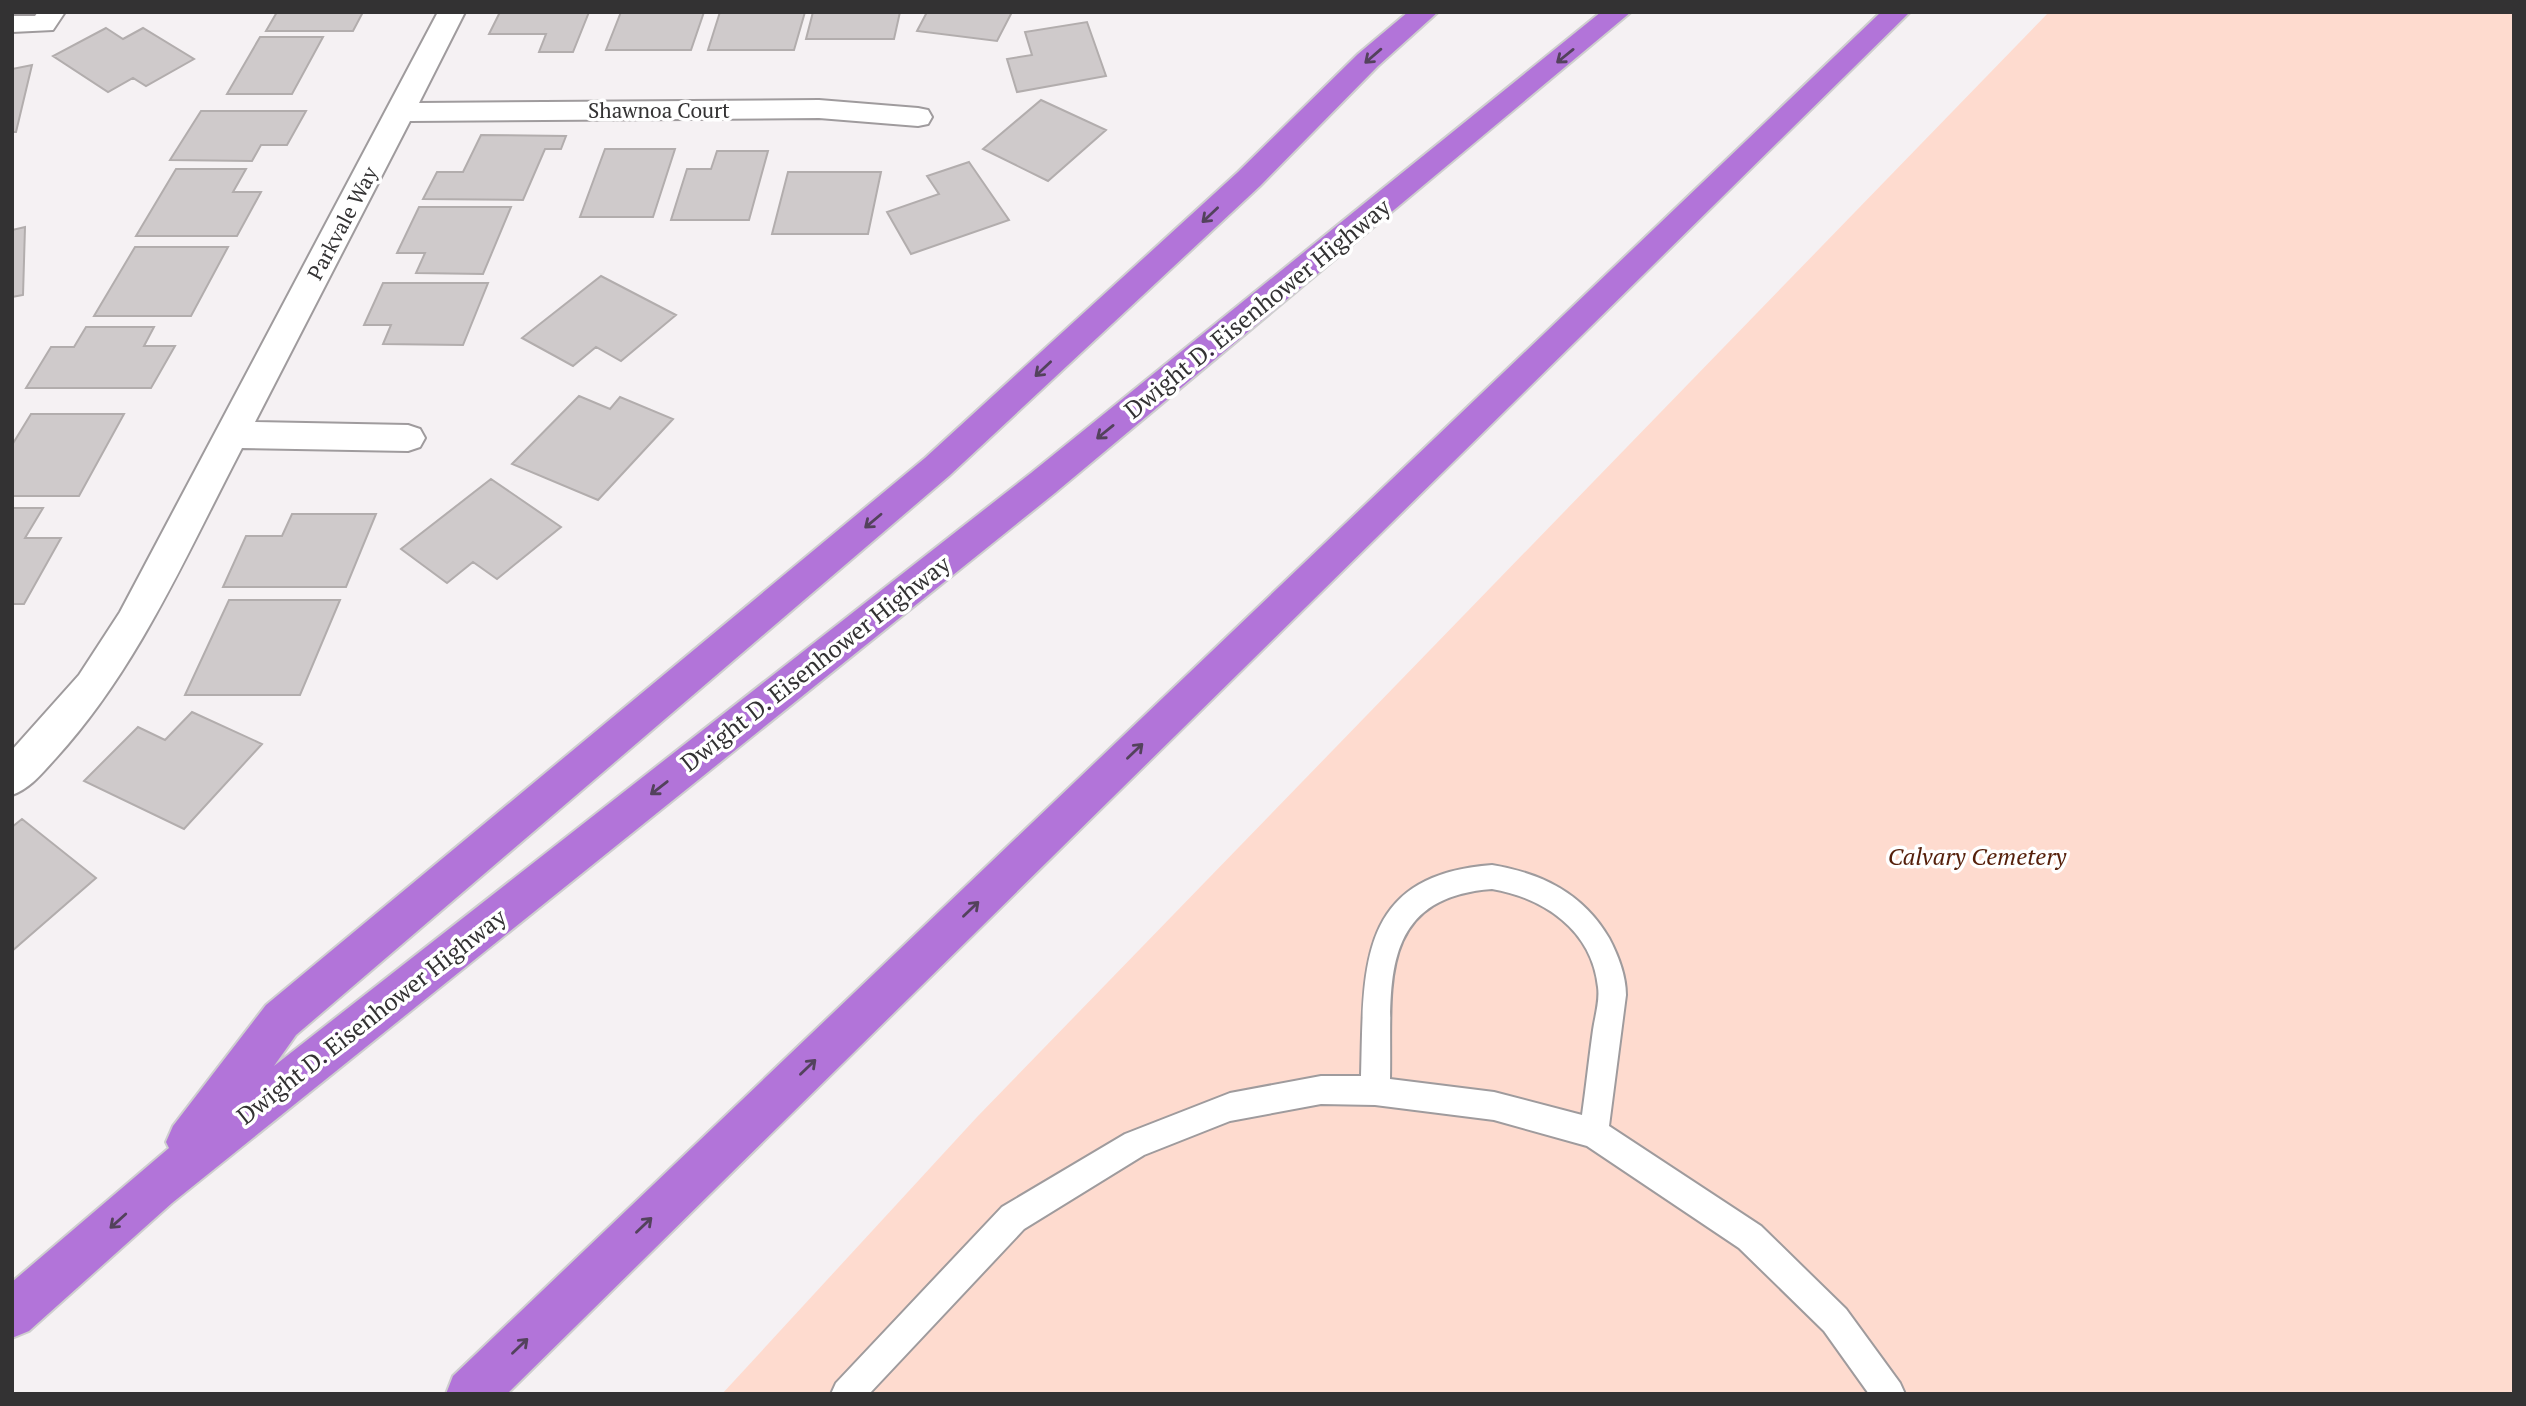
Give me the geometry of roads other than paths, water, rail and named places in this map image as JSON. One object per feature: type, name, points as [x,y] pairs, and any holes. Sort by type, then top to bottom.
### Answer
[{"type":"highway","points":[[156,1187],[281,1020],[937,467],[1249,179],[1368,60],[1425,12]]},
{"type":"highway","name":"Dwight D. Eisenhower Highway","points":[[12,1314],[156,1187],[1043,483],[1618,12]]},
{"type":"highway","points":[[471,1394],[1897,12]]},
{"type":"street","points":[[12,24],[43,24],[52,12]]},
{"type":"street","name":"Parkvale Way","points":[[12,778],[67,719],[93,686],[133,623],[453,12]]},
{"type":"street","name":"Shawnoa Court","points":[[400,112],[819,109],[918,117]]},
{"type":"street","points":[[232,435],[408,438]]},
{"type":"lane","points":[[1375,1091],[1382,954],[1395,922],[1420,897],[1452,881],[1486,876],[1519,881],[1554,895],[1584,920],[1602,951],[1612,986],[1594,1133]]},
{"type":"lane","points":[[847,1394],[1013,1218],[1135,1144],[1230,1108],[1321,1090],[1375,1091],[1494,1107],[1594,1133],[1750,1237],[1835,1320],[1889,1394]]},
{"type":"park label","name":"Calvary Cemetery","points":[[1977,856]]}]
